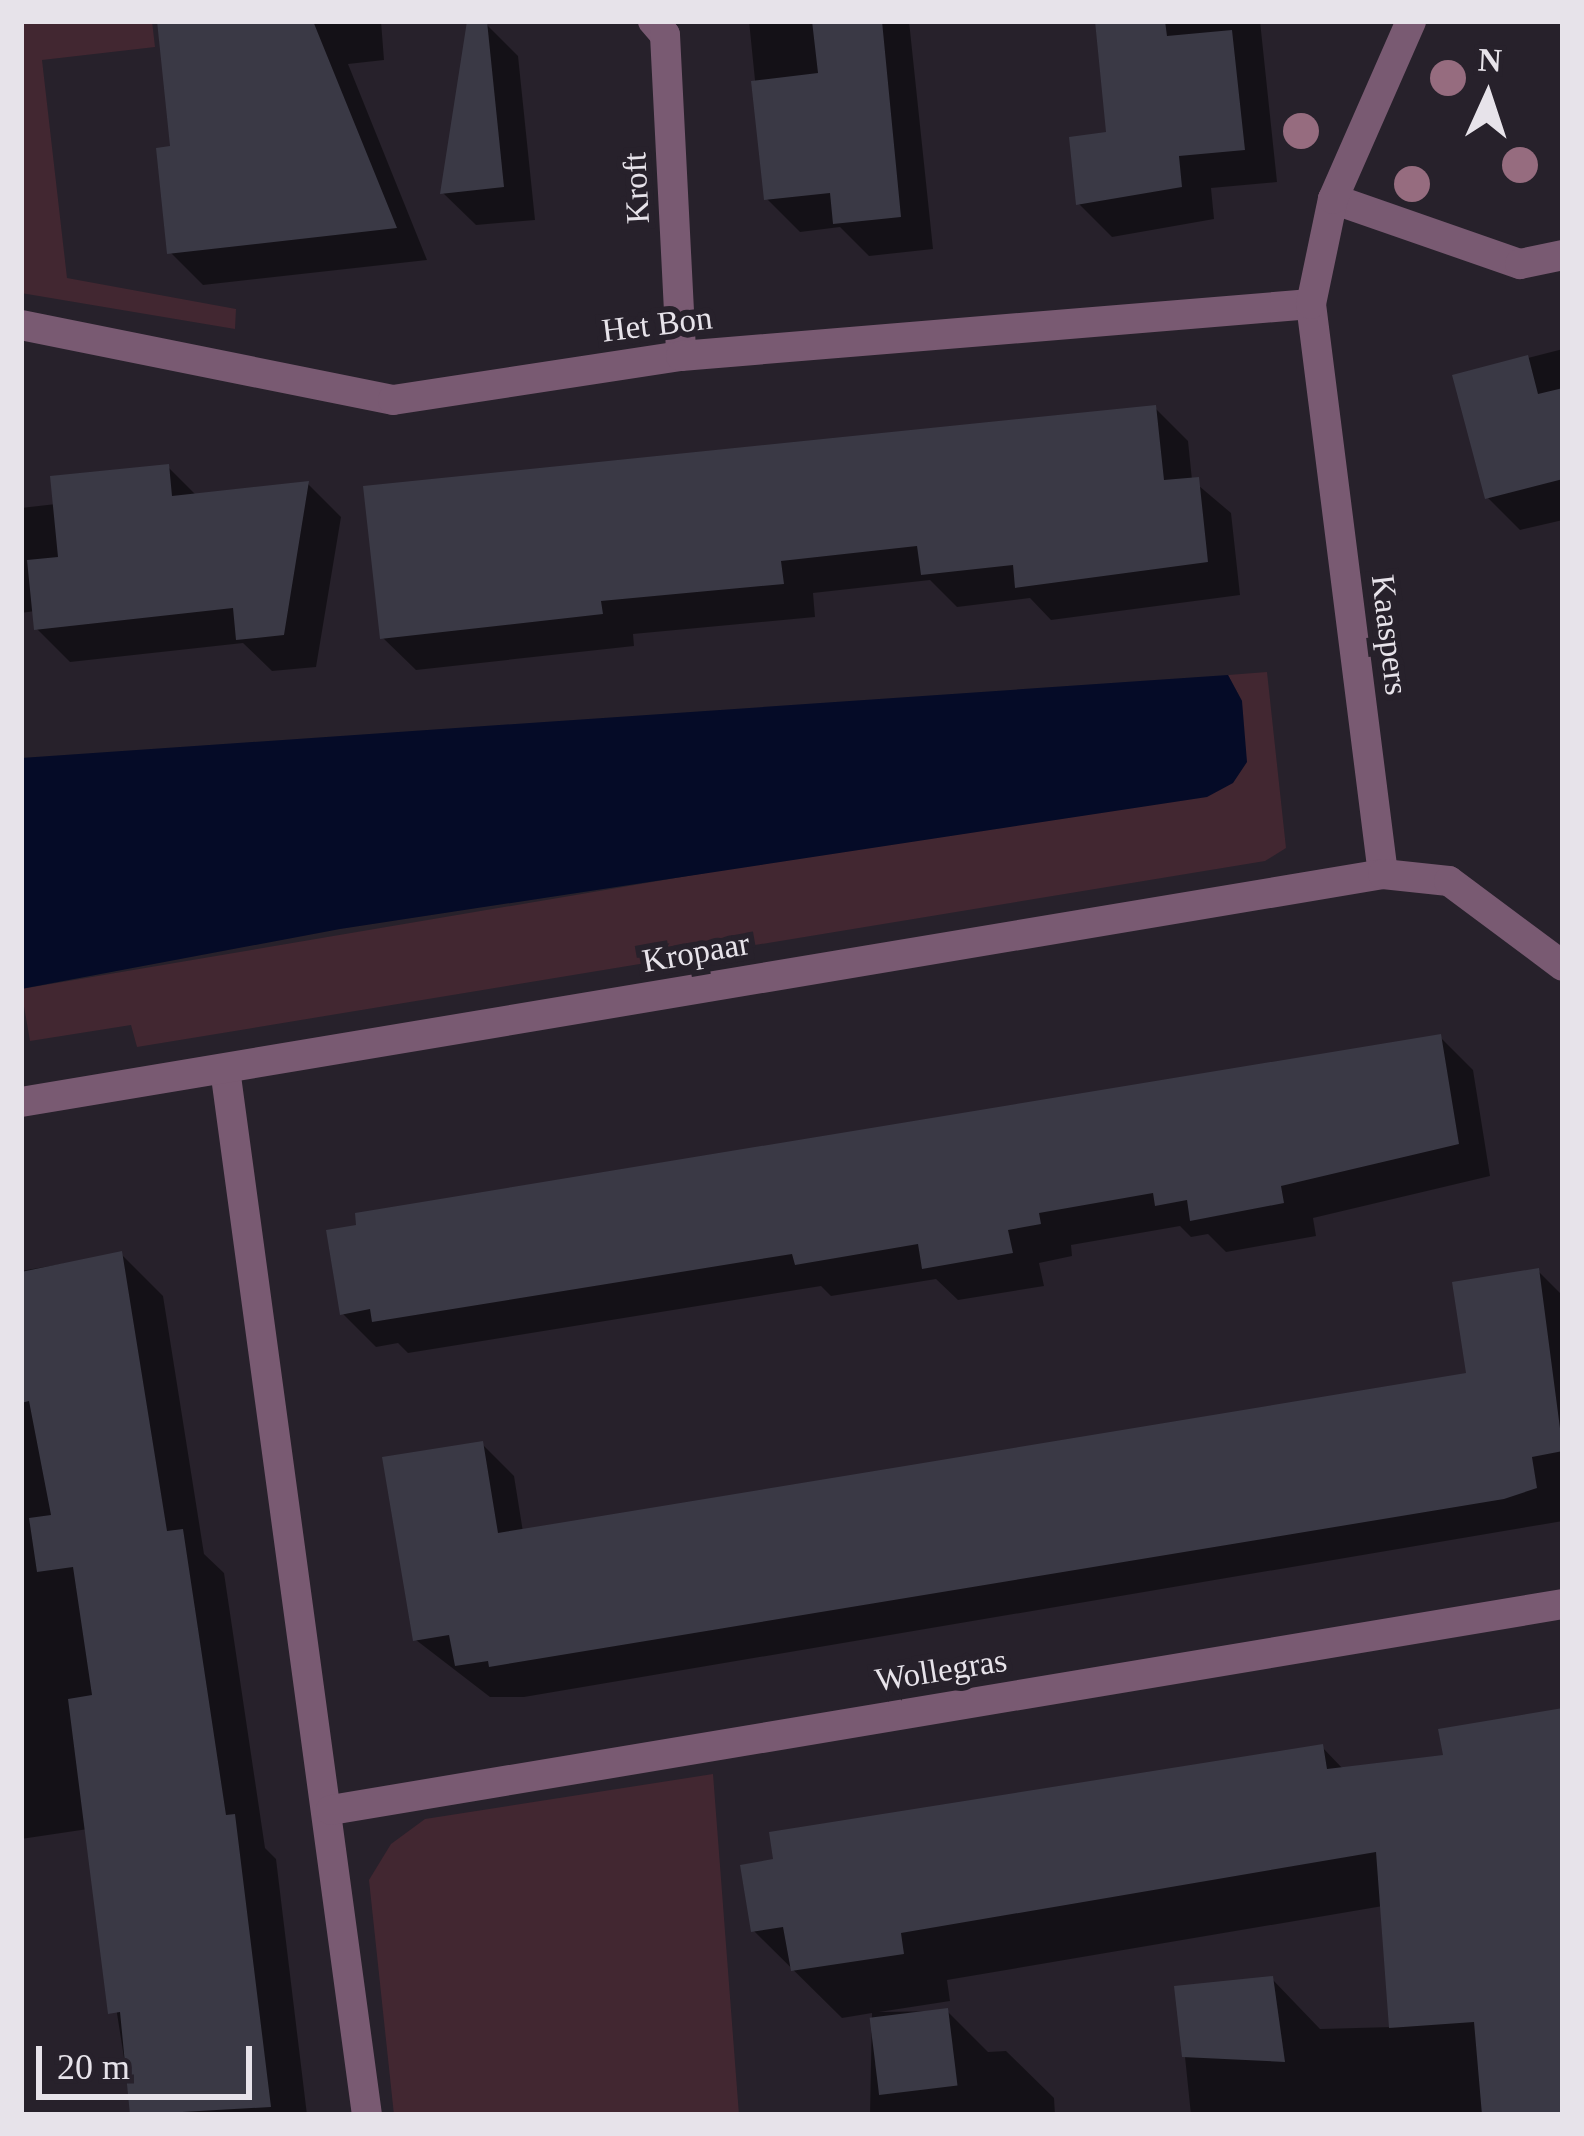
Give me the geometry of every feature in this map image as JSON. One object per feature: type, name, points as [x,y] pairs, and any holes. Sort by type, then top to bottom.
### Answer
[{"type":"street","name":"Kroft","points":[[653,21],[665,35],[681,356]]},
{"type":"street","name":"Kaaspers","points":[[1383,874],[1311,304],[1333,199],[1411,21]]},
{"type":"street","points":[[1333,199],[1520,263],[1563,255]]},
{"type":"street","name":"Het Bon","points":[[21,325],[393,400],[681,356],[1311,304]]},
{"type":"street","points":[[1383,874],[1449,880],[1563,966]]},
{"type":"street","name":"Kropaar","points":[[21,1102],[1383,874]]},
{"type":"street","points":[[225,1069],[332,1810],[367,2115]]},
{"type":"street","name":"Wollegras","points":[[332,1810],[1563,1604]]},
{"type":"shaded area","points":[[21,21],[152,21],[155,47],[42,60],[67,278],[236,309],[235,329],[21,293]]},
{"type":"shaded area","points":[[1267,672],[1286,848],[1265,861],[137,1047],[131,1025],[30,1041],[21,989],[705,873],[1242,701],[1228,675]]},
{"type":"shaded area","points":[[713,1774],[739,2115],[394,2115],[369,1880],[391,1844],[425,1819]]},
{"type":"water","points":[[1228,675],[1242,701],[1247,762],[1233,783],[1207,797],[340,929],[21,989],[21,758]]},
{"type":"building","points":[[157,21],[313,21],[397,228],[167,254],[156,148],[170,146]]},
{"type":"building","points":[[467,21],[487,21],[504,187],[440,194]]},
{"type":"building","points":[[812,21],[882,21],[901,217],[833,224],[830,193],[764,200],[751,81],[818,73]]},
{"type":"building","points":[[1095,21],[1165,21],[1167,36],[1232,30],[1245,150],[1179,156],[1182,187],[1076,205],[1069,137],[1106,132]]},
{"type":"building","points":[[1528,355],[1538,394],[1563,388],[1563,479],[1485,499],[1452,375]]},
{"type":"building","points":[[1156,405],[1164,480],[1199,477],[1208,562],[1015,588],[1013,565],[921,575],[917,546],[781,561],[784,584],[601,601],[603,614],[380,639],[363,486]]},
{"type":"building","points":[[169,464],[172,496],[309,481],[284,635],[236,640],[233,608],[34,630],[27,560],[58,557],[50,476]]},
{"type":"building","points":[[1441,1034],[1459,1144],[1281,1186],[1284,1203],[1190,1221],[1187,1200],[1155,1206],[1153,1193],[1039,1213],[1041,1224],[1008,1230],[1013,1253],[922,1269],[918,1244],[795,1265],[792,1254],[372,1322],[370,1309],[340,1315],[326,1230],[356,1225],[355,1213]]},
{"type":"building","points":[[122,1251],[167,1531],[183,1529],[226,1815],[235,1814],[271,2107],[130,2115],[120,2012],[108,2014],[68,1699],[92,1695],[73,1567],[37,1572],[29,1518],[51,1515],[29,1401],[21,1403],[21,1272]]},
{"type":"building","points":[[1539,1268],[1563,1451],[1532,1457],[1537,1488],[1504,1499],[489,1667],[488,1661],[455,1666],[449,1635],[413,1641],[382,1457],[483,1441],[498,1533],[1466,1373],[1452,1282]]},
{"type":"building","points":[[1563,1708],[1563,2115],[1482,2115],[1474,2022],[1389,2028],[1376,1852],[901,1933],[904,1954],[791,1971],[783,1927],[751,1932],[740,1865],[773,1859],[769,1832],[1323,1744],[1327,1769],[1443,1755],[1438,1729]]},
{"type":"building","points":[[1273,1976],[1285,2062],[1182,2057],[1174,1986]]},
{"type":"building","points":[[948,2008],[958,2085],[879,2095],[870,2018]]}]
